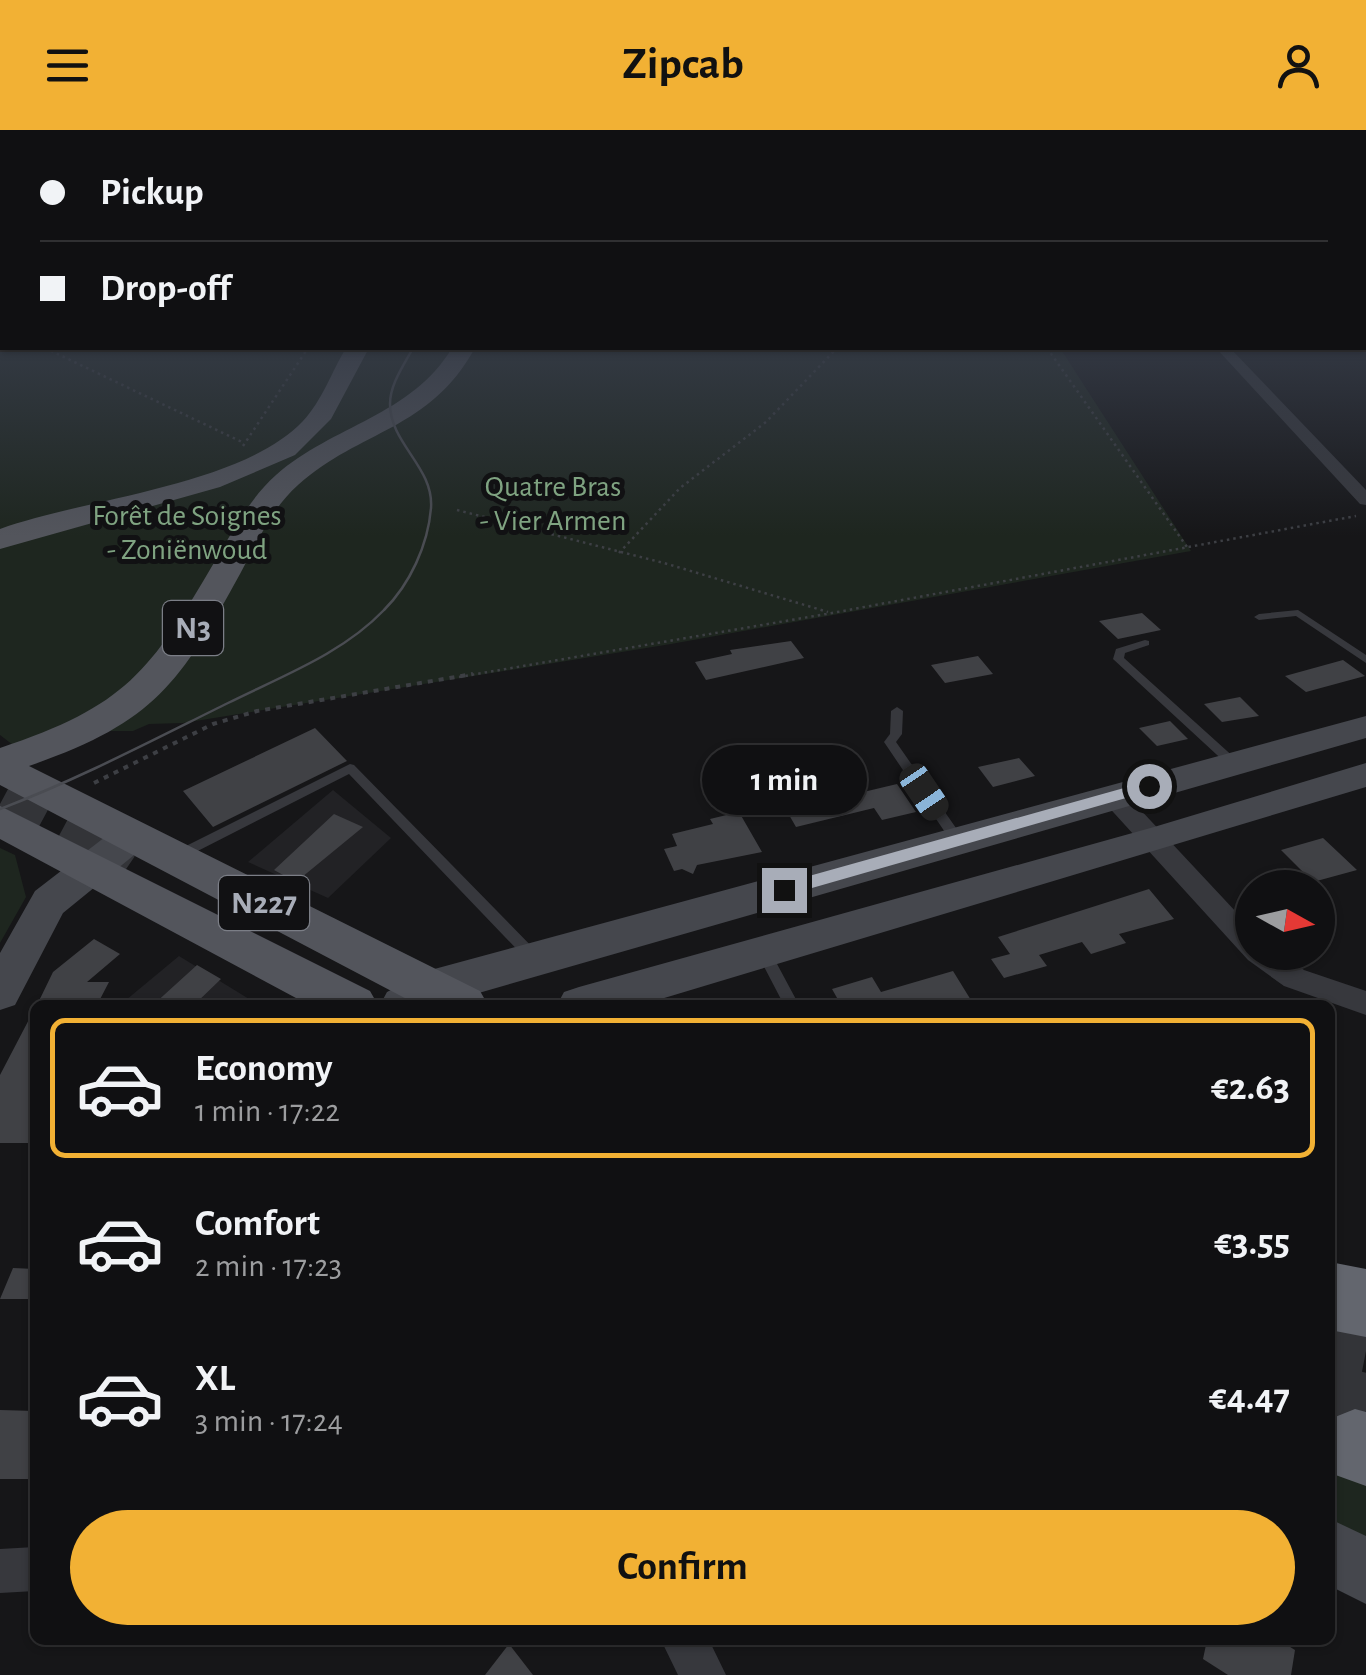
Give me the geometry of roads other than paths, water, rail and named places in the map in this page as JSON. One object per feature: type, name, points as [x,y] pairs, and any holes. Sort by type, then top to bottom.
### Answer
[{"type":"highway","points":[[1335,1297],[1366,1303]]},
{"type":"main road","points":[[0,540],[64,518],[242,469],[288,447],[316,421],[332,392]]},
{"type":"main road","name":"N3","points":[[0,765],[73,734],[123,706],[164,672],[278,488],[324,454],[432,392]]},
{"type":"main road","points":[[37,789],[73,734]]},
{"type":"main road","name":"N227","points":[[0,765],[37,789],[130,837],[177,856],[431,1000]]},
{"type":"main road","name":"N227","points":[[0,820],[343,1000]]},
{"type":"street","points":[[1262,392],[1364,508]]},
{"type":"street","points":[[431,1000],[535,959],[1366,727]]},
{"type":"street","points":[[1327,738],[1366,773]]},
{"type":"street","points":[[630,997],[704,970],[1155,840],[1366,773]]},
{"type":"street","points":[[1113,796],[1235,928]]},
{"type":"street","points":[[0,992],[49,902],[130,837]]},
{"type":"street","points":[[680,918],[704,970]]},
{"type":"street","points":[[1283,970],[1294,978],[1366,1002]]},
{"type":"street","points":[[1335,1553],[1366,1572]]},
{"type":"street","points":[[0,1571],[30,1570]]},
{"type":"street","points":[[687,1645],[703,1675]]},
{"type":"lane","points":[[1259,617],[1298,613],[1366,660]]},
{"type":"lane","points":[[1145,643],[1120,652],[1118,658],[1233,763]]},
{"type":"lane","points":[[897,711],[896,734],[890,742],[958,841]]},
{"type":"lane","points":[[177,856],[350,768],[535,959]]},
{"type":"lane","points":[[764,952],[789,1000]]},
{"type":"tunnel","points":[[0,804],[84,849],[122,875]]},
{"type":"tunnel","points":[[1335,1345],[1366,1351]]},
{"type":"tunnel","points":[[1335,1403],[1366,1411]]},
{"type":"tram line","points":[[0,809],[87,772],[310,663],[350,639],[393,600],[422,550],[431,508],[426,480],[392,418],[392,392]]},
{"type":"park label","name":"Quatre Bras - Vier Armen","points":[[553,504]]},
{"type":"park label","name":"Forêt de Soignes - Zoniënwoud","points":[[187,533]]}]
